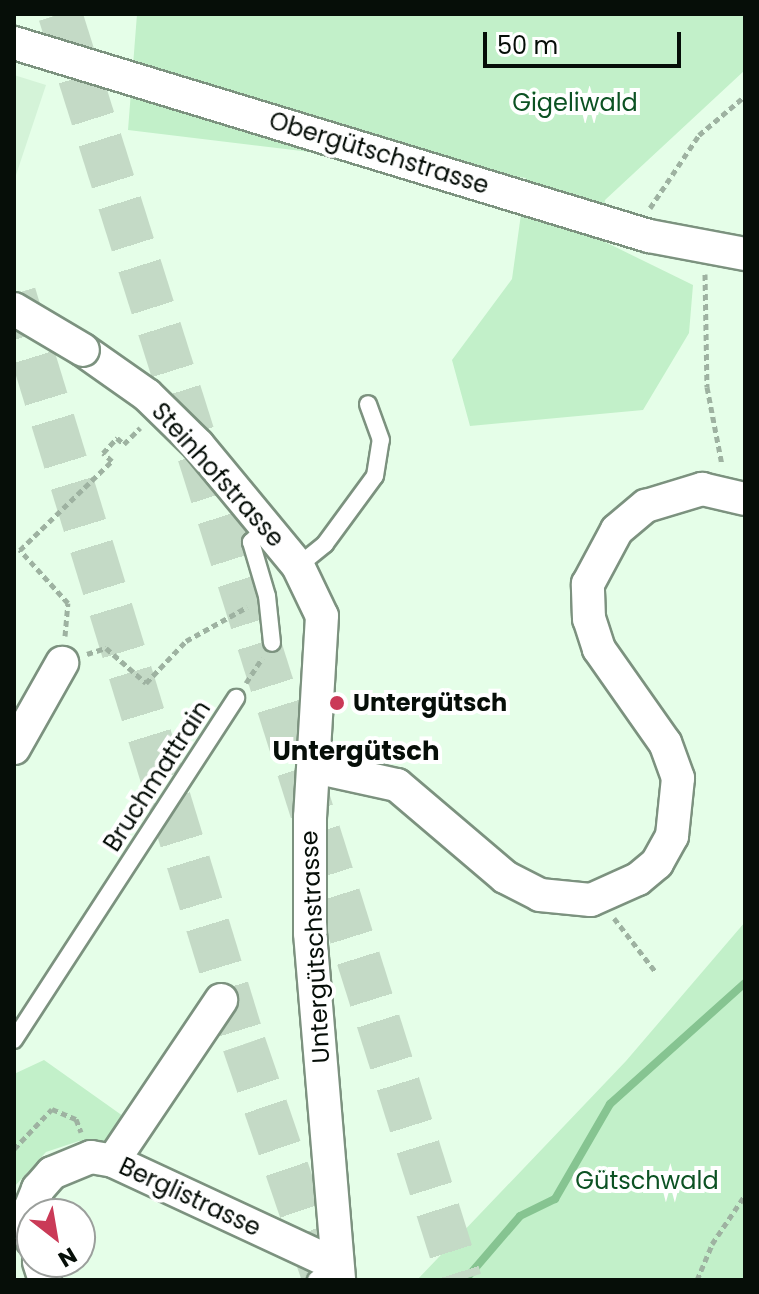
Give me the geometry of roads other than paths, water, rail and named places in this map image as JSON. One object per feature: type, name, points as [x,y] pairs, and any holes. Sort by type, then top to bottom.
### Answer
[{"type":"street","name":"Obergütschstrasse","points":[[14,43],[649,236],[745,254]]},
{"type":"street","name":"Steinhofstrasse","points":[[14,309],[83,350],[147,395],[198,445],[298,566],[316,597],[325,638],[315,767]]},
{"type":"street","points":[[315,767],[397,785],[505,877],[540,895],[591,900],[638,879],[657,863],[672,836],[678,778],[665,743],[599,649],[589,619],[588,584],[617,530],[646,506],[702,489],[745,499]]},
{"type":"street","points":[[14,748],[62,663]]},
{"type":"street","name":"Untergütschstrasse","points":[[315,767],[310,933],[330,1275]]},
{"type":"street","points":[[113,1161],[221,1000]]},
{"type":"street","name":"Berglistrasse","points":[[37,1198],[52,1173],[74,1161],[113,1161],[330,1275]]},
{"type":"lane","name":"Steinhofstrasse","points":[[298,566],[325,544],[375,476],[381,440],[368,404]]},
{"type":"lane","points":[[267,527],[251,542],[267,596],[272,643]]},
{"type":"lane","name":"Bruchmattrain","points":[[14,1040],[236,698]]},
{"type":"waterway","points":[[465,1280],[520,1216],[555,1199],[610,1104],[745,983]]},
{"type":"tunnel","points":[[60,14],[460,1280]]},
{"type":"tunnel","points":[[14,294],[244,1044],[325,1280]]},
{"type":"place","name":"Untergütsch","points":[[337,703]]},
{"type":"district","name":"Untergütsch","points":[[356,752]]},
{"type":"park label","name":"Gigeliwald","points":[[575,103]]},
{"type":"park label","name":"Gütschwald","points":[[647,1181]]}]
